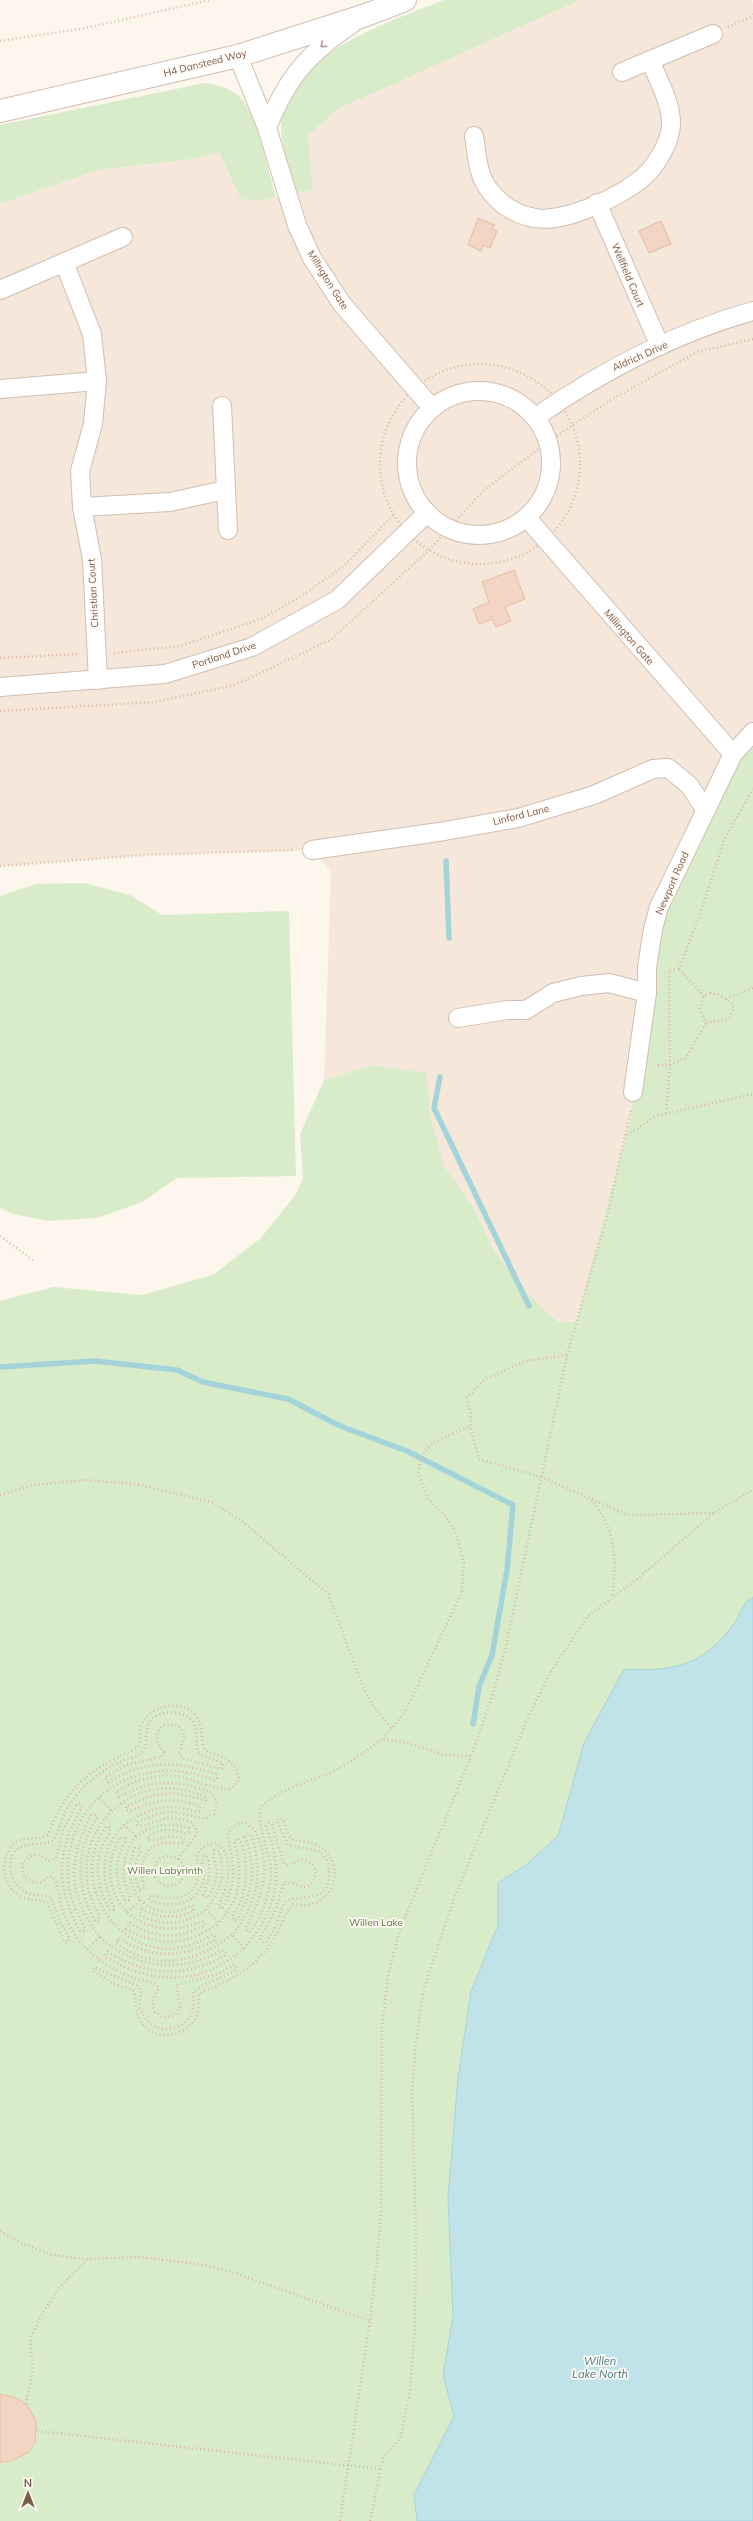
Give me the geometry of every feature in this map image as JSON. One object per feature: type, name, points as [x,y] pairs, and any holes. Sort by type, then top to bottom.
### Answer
[{"type":"street","name":"H4 Dansteed Way","points":[[0,111],[238,56],[366,15],[405,0]]},
{"type":"street","points":[[267,128],[286,86],[303,64],[333,37],[366,15]]},
{"type":"street","points":[[622,72],[713,34]]},
{"type":"street","name":"Millngton Gate","points":[[238,56],[267,128],[297,225],[312,258],[342,304],[432,408]]},
{"type":"street","points":[[474,136],[479,170],[489,190],[510,210],[536,219],[561,217],[597,203],[630,187],[652,169],[666,145],[671,124],[666,100],[650,60]]},
{"type":"street","name":"Wellfield Court","points":[[597,203],[660,346]]},
{"type":"street","points":[[0,290],[123,236]]},
{"type":"street","name":"Christian Court","points":[[64,262],[92,334],[97,381],[93,424],[80,471],[82,507],[92,559],[98,680]]},
{"type":"street","name":"Aldrich Drive","points":[[536,417],[603,372],[719,321],[753,311]]},
{"type":"street","points":[[0,389],[97,381]]},
{"type":"street","points":[[486,390],[504,394],[522,404],[536,417],[549,441],[552,458],[551,475],[546,491],[538,506],[527,518],[502,531],[489,535],[468,534],[448,528],[427,512],[415,497],[408,478],[407,459],[410,440],[416,428],[432,408],[448,397],[466,391],[486,390]]},
{"type":"street","points":[[222,406],[228,530]]},
{"type":"street","points":[[82,507],[170,502],[225,490]]},
{"type":"street","name":"Portland Drive","points":[[0,687],[165,674],[252,647],[337,600],[427,512]]},
{"type":"street","name":"Millington Gate","points":[[527,518],[543,539],[733,754]]},
{"type":"street","name":"Newport Road","points":[[633,1092],[647,993],[647,967],[653,929],[659,907],[705,809],[733,754],[753,732]]},
{"type":"street","name":"Linford Lane","points":[[312,850],[440,832],[518,818],[594,795],[653,769],[668,768],[689,785],[705,809]]},
{"type":"street","points":[[458,1018],[507,1010],[526,1010],[553,993],[581,986],[609,983],[647,993]]},
{"type":"path","points":[[0,40],[86,28],[210,0]]},
{"type":"path","points":[[713,34],[751,17],[753,14]]},
{"type":"path","points":[[485,364],[505,367],[524,374],[541,385],[559,401],[578,441],[580,477],[569,511],[559,526],[529,552],[509,560],[488,564],[467,564],[428,551],[406,534],[393,515],[385,498],[380,479],[379,460],[382,441],[388,423],[398,406],[414,387],[445,370],[464,365],[485,364]]},
{"type":"path","points":[[0,658],[146,651],[180,646],[261,620],[300,597],[344,566],[393,515]]},
{"type":"path","points":[[679,969],[702,911],[725,838],[753,789]]},
{"type":"path","points":[[0,866],[145,856],[312,850]]},
{"type":"path","points":[[679,969],[704,996]]},
{"type":"path","points":[[666,1113],[670,1065],[669,970],[679,969]]},
{"type":"path","points":[[725,1000],[753,988]]},
{"type":"path","points":[[704,996],[718,994],[732,1004],[734,1009],[729,1019],[706,1023]]},
{"type":"path","points":[[704,996],[700,1009],[706,1023]]},
{"type":"path","points":[[658,1066],[670,1065],[686,1058],[706,1023]]},
{"type":"path","points":[[340,2521],[350,2466],[370,2321],[380,2214],[382,2028],[388,1975],[400,1930],[472,1756],[494,1691],[505,1648],[567,1355],[607,1217],[626,1135],[633,1092]]},
{"type":"path","points":[[626,1135],[656,1116],[753,1094]]},
{"type":"path","points":[[0,1236],[34,1261]]},
{"type":"path","points":[[567,1355],[525,1361],[484,1380],[466,1400],[472,1414],[470,1426],[479,1459],[542,1477],[628,1515],[714,1513]]},
{"type":"path","points":[[178,1859],[195,1837],[197,1830],[190,1822],[170,1818],[155,1820],[141,1826],[137,1825],[137,1822],[163,1812],[178,1812],[205,1819],[214,1814],[217,1804],[212,1793],[191,1784],[157,1783],[130,1790],[119,1797],[116,1792],[127,1784],[158,1777],[182,1777],[220,1790],[230,1789],[239,1781],[238,1770],[231,1762],[205,1750],[202,1729],[196,1716],[186,1708],[169,1705],[152,1712],[141,1725],[140,1744],[137,1748],[104,1763],[86,1776],[70,1793],[54,1819],[48,1835],[30,1837],[15,1843],[6,1856],[3,1872],[8,1885],[17,1894],[31,1901],[47,1902],[64,1941],[68,1942],[70,1939],[60,1922],[51,1898],[44,1895],[31,1894],[18,1887],[11,1876],[10,1863],[14,1854],[22,1846],[34,1842],[46,1843],[54,1839],[66,1810],[81,1790],[92,1779],[124,1760],[140,1755],[145,1747],[146,1728],[152,1718],[161,1713],[175,1711],[188,1716],[196,1728],[197,1750],[202,1755],[223,1763],[220,1769],[183,1758],[179,1753],[185,1735],[181,1727],[172,1723],[163,1725],[157,1733],[158,1744],[164,1752],[161,1757],[126,1765],[105,1777],[108,1782],[131,1770],[163,1764],[186,1764],[216,1774],[217,1778],[214,1780],[183,1770],[156,1770],[131,1778],[112,1787],[84,1814],[72,1839],[69,1856],[68,1880],[73,1905],[85,1928],[84,1931],[80,1931],[68,1909],[62,1877],[62,1857],[70,1828],[82,1807],[81,1804],[77,1804],[63,1830],[56,1858],[50,1861],[43,1856],[34,1854],[27,1857],[22,1864],[24,1877],[30,1881],[42,1882],[48,1877],[53,1877],[56,1881],[58,1896],[65,1917],[72,1932],[87,1949],[113,1969],[135,1979],[154,1983],[159,1988],[152,2001],[155,2012],[164,2018],[175,2015],[180,2007],[176,1985],[204,1979],[233,1965],[236,1966],[237,1969],[221,1980],[201,1986],[193,1992],[192,2012],[184,2023],[173,2029],[160,2029],[151,2025],[144,2018],[140,2006],[141,1991],[137,1986],[94,1967],[93,1971],[112,1983],[134,1991],[135,2011],[142,2024],[152,2032],[166,2036],[177,2034],[189,2027],[197,2015],[199,1995],[224,1983],[249,1968],[268,1949],[293,1904],[313,1904],[327,1894],[335,1873],[333,1862],[328,1854],[314,1842],[296,1841],[291,1838],[283,1819],[279,1818],[277,1821],[288,1845],[306,1847],[318,1852],[326,1860],[329,1872],[327,1885],[317,1895],[306,1899],[290,1899],[285,1903],[276,1926],[266,1942],[262,1942],[260,1938],[276,1909],[284,1882],[290,1882],[298,1887],[307,1887],[316,1877],[316,1870],[312,1862],[303,1859],[288,1865],[284,1862],[279,1841],[272,1824],[269,1823],[266,1826],[274,1846],[277,1870],[276,1890],[266,1917],[257,1934],[231,1959],[212,1970],[182,1978],[149,1977],[124,1968],[105,1958],[105,1954],[108,1952],[126,1963],[150,1971],[180,1972],[209,1964],[226,1955],[226,1952],[222,1950],[206,1959],[179,1966],[151,1964],[129,1957],[112,1948],[100,1937],[80,1904],[73,1878],[74,1858],[81,1834],[91,1815],[95,1815],[97,1818],[84,1843],[80,1863],[81,1882],[87,1906],[95,1921],[99,1921],[100,1917],[92,1904],[87,1885],[86,1865],[98,1827],[111,1811],[137,1794],[158,1788],[178,1788],[205,1797],[206,1800],[203,1801],[174,1794],[154,1795],[137,1800],[126,1806],[126,1810],[157,1800],[177,1800],[200,1807],[200,1811],[172,1806],[146,1810],[124,1824],[111,1842],[104,1865],[104,1884],[114,1910],[110,1910],[104,1902],[98,1874],[99,1856],[110,1827],[107,1826],[103,1830],[93,1854],[93,1885],[99,1902],[110,1922],[129,1937],[154,1947],[177,1948],[188,1946],[212,1935],[215,1937],[215,1940],[191,1952],[167,1954],[144,1951],[119,1938],[116,1942],[141,1956],[166,1961],[179,1960],[204,1954],[232,1935],[249,1914],[257,1888],[258,1860],[252,1836],[249,1834],[245,1837],[253,1867],[247,1900],[237,1920],[233,1920],[232,1917],[242,1899],[246,1881],[245,1857],[238,1838],[234,1842],[239,1859],[240,1881],[230,1909],[218,1922],[194,1938],[173,1943],[151,1940],[126,1929],[127,1925],[130,1923],[152,1934],[173,1936],[192,1932],[205,1925],[205,1922],[202,1921],[189,1927],[173,1930],[154,1928],[127,1912],[112,1888],[110,1865],[115,1847],[120,1837],[125,1838],[116,1865],[117,1886],[125,1900],[129,1900],[130,1896],[124,1884],[122,1866],[129,1846],[136,1836],[159,1824],[177,1824],[189,1828],[189,1832],[185,1833],[172,1830],[156,1832],[148,1836],[148,1840],[152,1841],[164,1836],[174,1836],[183,1838],[184,1842],[160,1844],[150,1850],[142,1860],[140,1874],[145,1887],[143,1889],[140,1890],[136,1883],[136,1861],[140,1852],[139,1848],[136,1848],[128,1870],[130,1883],[140,1900],[153,1908],[169,1912],[192,1906],[194,1908],[194,1911],[182,1916],[169,1918],[156,1917],[142,1909],[139,1911],[139,1915],[154,1922],[171,1924],[187,1920],[206,1909],[218,1893],[222,1877],[219,1851],[214,1850],[217,1870],[215,1885],[208,1898],[203,1895],[209,1881],[210,1869],[208,1857],[204,1855],[202,1858],[203,1882],[194,1896],[182,1904],[165,1906],[150,1901],[149,1897],[152,1895],[166,1900],[181,1898],[191,1890],[198,1879],[196,1857],[200,1850],[217,1843],[223,1848],[228,1866],[229,1878],[226,1891],[218,1906],[222,1909],[231,1894],[234,1877],[234,1861],[227,1835],[232,1827],[243,1822],[254,1829],[259,1838],[265,1876],[260,1900],[246,1927],[247,1931],[251,1931],[260,1917],[269,1892],[270,1856],[258,1823],[258,1814],[263,1805],[284,1792],[335,1770],[383,1739],[405,1712],[462,1592],[464,1563],[455,1532],[444,1514],[428,1499],[418,1472],[423,1454],[434,1442],[470,1426]]},
{"type":"path","points":[[0,1495],[32,1485],[85,1480],[137,1484],[214,1503],[243,1522],[328,1594],[362,1684],[372,1704],[391,1728]]},
{"type":"path","points":[[370,2521],[383,2457],[400,2439],[410,2391],[415,2324],[416,2234],[412,2090],[416,2040],[424,1988],[454,1899],[526,1722],[550,1673],[587,1617],[636,1580],[714,1513],[753,1490]]},
{"type":"path","points":[[591,1499],[606,1519],[612,1534],[615,1566],[612,1597]]},
{"type":"path","points":[[383,1739],[408,1743],[444,1755],[472,1756]]},
{"type":"path","points":[[99,1798],[111,1811]]},
{"type":"path","points":[[124,1824],[136,1836]]},
{"type":"path","points":[[169,1856],[178,1859],[182,1862],[184,1872],[180,1881],[171,1886],[161,1884],[154,1871],[157,1862],[169,1856]]},
{"type":"path","points":[[127,1912],[140,1900]]},
{"type":"path","points":[[206,1909],[218,1922]]},
{"type":"path","points":[[232,1935],[244,1948]]},
{"type":"path","points":[[87,1949],[100,1937]]},
{"type":"path","points":[[0,2231],[19,2242],[52,2255],[87,2260],[139,2257],[199,2264],[235,2273],[370,2321]]},
{"type":"path","points":[[26,2404],[33,2369],[30,2341],[38,2321],[58,2289],[87,2260]]},
{"type":"path","points":[[37,2431],[380,2470]]},
{"type":"shaded area","points":[[580,0],[751,0],[753,3],[753,739],[659,907],[629,1124],[607,1217],[576,1322],[560,1322],[529,1295],[494,1251],[474,1208],[444,1166],[430,1113],[427,1073],[371,1065],[324,1080],[331,872],[312,850],[145,855],[0,866],[0,204],[98,170],[201,158],[220,152],[231,179],[259,201],[313,190],[308,136],[336,110]]},
{"type":"green space","points":[[444,0],[580,0],[336,110],[308,136],[313,190],[298,193],[284,149],[281,122],[287,98],[301,77],[321,59],[345,43],[397,18]]},
{"type":"green space","points":[[205,83],[232,91],[239,96],[245,104],[257,129],[276,197],[259,201],[241,199],[219,152],[201,158],[98,170],[0,204],[0,125]]},
{"type":"green space","name":"Willen Lake","points":[[753,732],[753,2521],[0,2521],[0,1301],[53,1287],[142,1295],[213,1275],[261,1238],[296,1194],[303,1178],[300,1134],[324,1080],[371,1065],[427,1073],[430,1113],[444,1166],[474,1208],[494,1251],[529,1295],[559,1322],[576,1322],[629,1124],[647,993],[653,929]]},
{"type":"green space","points":[[84,883],[130,895],[162,915],[289,911],[296,1176],[177,1178],[142,1202],[97,1218],[49,1221],[13,1214],[0,1208],[0,896],[36,884]]},
{"type":"water","name":"Willen Lake North","points":[[753,1597],[753,2521],[417,2521],[414,2495],[454,2416],[443,2375],[453,2317],[448,2198],[458,2078],[471,1992],[498,1925],[498,1883],[526,1865],[558,1836],[584,1743],[624,1669],[642,1670],[673,1667],[699,1657],[722,1638],[734,1624],[746,1602]]},
{"type":"building","points":[[478,218],[495,225],[492,229],[497,231],[490,248],[483,245],[481,251],[468,245]]},
{"type":"building","points":[[661,221],[671,244],[649,253],[639,231]]},
{"type":"building","points":[[514,570],[525,599],[505,607],[511,621],[496,627],[492,619],[479,624],[473,609],[489,602],[482,582]]},
{"type":"building","points":[[0,2394],[16,2398],[26,2404],[36,2421],[35,2442],[29,2452],[9,2462],[0,2462]]},
{"type":"waterway","points":[[446,861],[449,938]]},
{"type":"waterway","points":[[440,1077],[434,1108],[529,1306]]},
{"type":"waterway","points":[[0,1367],[95,1361],[177,1370],[203,1382],[288,1399],[340,1426],[407,1451],[513,1505],[507,1570],[492,1655],[479,1687],[473,1724]]},
{"type":"park label","name":"Willen Labyrinth","points":[[165,1870]]}]
